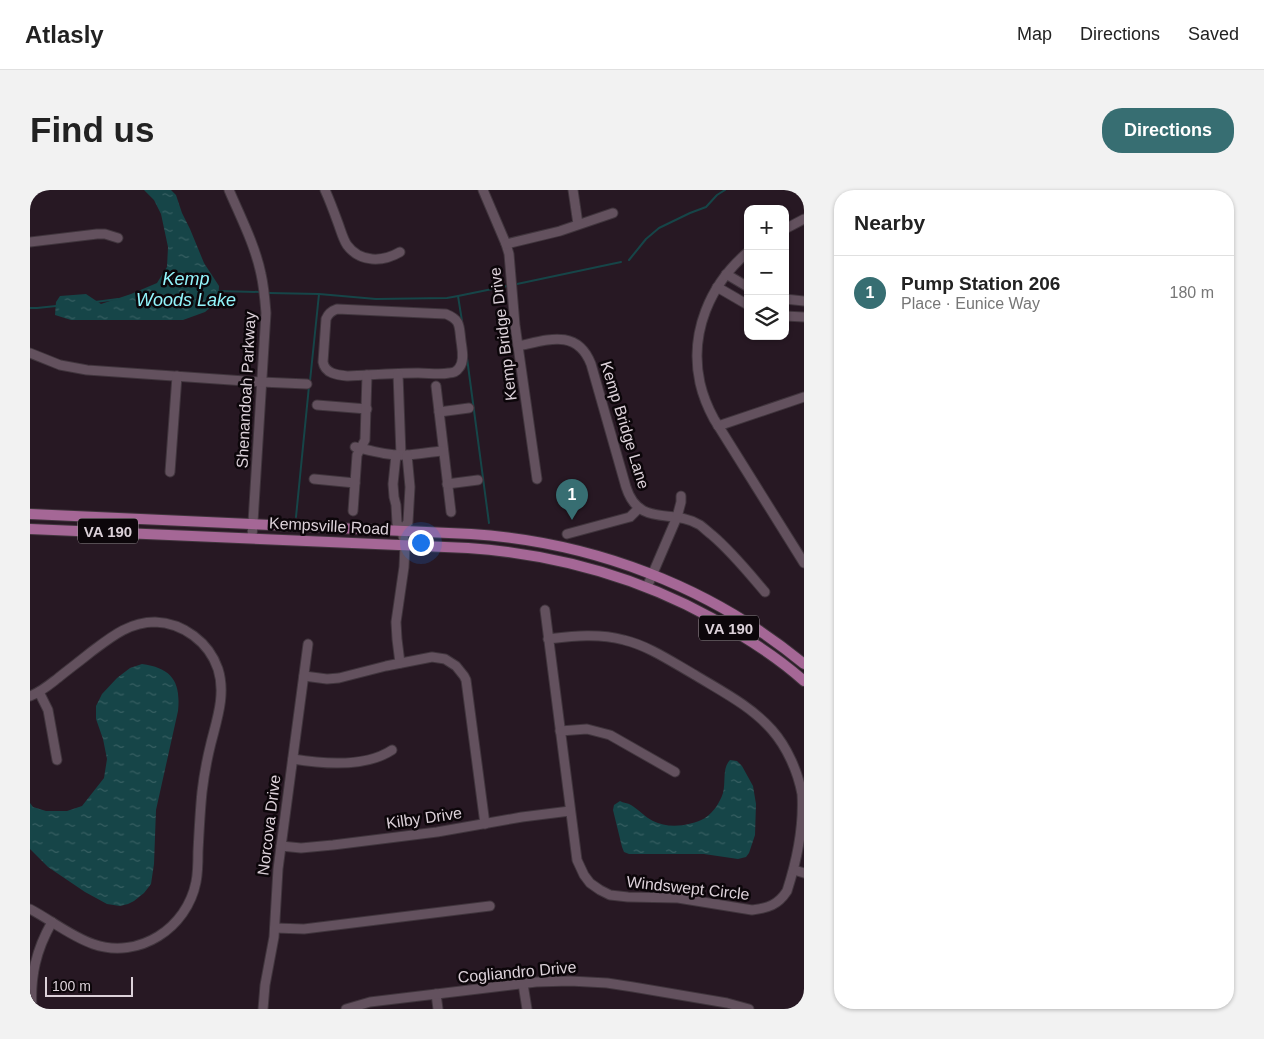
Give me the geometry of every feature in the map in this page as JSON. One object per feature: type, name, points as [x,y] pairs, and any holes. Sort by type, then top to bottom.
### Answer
[{"type":"main road","name":"Kempsville Road","points":[[30,514],[482,535],[541,543],[588,553],[653,575],[730,612],[802,658]]},
{"type":"main road","name":"Kempsville Road","points":[[30,529],[490,549],[560,560],[647,587],[688,605],[767,652],[804,681]]},
{"type":"street","name":"Shenandoah Parkway","points":[[229,190],[253,247],[262,276],[265,294],[266,314],[252,538]]},
{"type":"street","points":[[326,190],[343,237],[348,247],[355,253],[366,258],[378,260],[400,252]]},
{"type":"street","name":"Kemp Bridge Drive","points":[[483,190],[506,244],[510,261],[515,325],[537,479]]},
{"type":"street","points":[[573,190],[578,224]]},
{"type":"street","points":[[506,244],[560,231],[613,213]]},
{"type":"street","points":[[789,227],[804,219]]},
{"type":"street","points":[[30,242],[97,234],[118,238]]},
{"type":"street","points":[[744,255],[726,274],[717,287],[704,313],[697,347],[697,366],[700,384],[706,402],[718,426],[804,563]]},
{"type":"street","points":[[726,274],[744,285]]},
{"type":"street","points":[[717,287],[744,303]]},
{"type":"street","points":[[789,299],[804,301]]},
{"type":"street","points":[[343,309],[446,314],[455,318],[458,322],[462,347],[462,364],[460,368],[452,373],[398,374],[337,374],[327,371],[323,362],[328,315],[332,311],[343,309]]},
{"type":"street","points":[[789,316],[804,317]]},
{"type":"street","name":"Kemp Bridge Lane","points":[[518,346],[561,339],[573,342],[584,350],[591,364],[628,495],[632,502],[639,508],[654,514],[677,517],[700,525],[724,545],[765,592]]},
{"type":"street","points":[[30,354],[75,368],[307,384]]},
{"type":"street","points":[[398,374],[401,455],[410,487],[408,522],[402,531]]},
{"type":"street","points":[[353,511],[358,448],[365,440],[367,375]]},
{"type":"street","points":[[170,472],[177,376]]},
{"type":"street","points":[[436,386],[451,512]]},
{"type":"street","points":[[718,426],[804,397]]},
{"type":"street","points":[[317,405],[367,409]]},
{"type":"street","points":[[439,412],[469,408]]},
{"type":"street","points":[[358,448],[401,455],[443,451]]},
{"type":"street","points":[[400,663],[396,622],[404,567],[405,545],[402,531],[397,523],[393,484],[401,455]]},
{"type":"street","points":[[314,479],[355,483]]},
{"type":"street","points":[[447,484],[478,480]]},
{"type":"street","points":[[647,587],[677,517],[681,496]]},
{"type":"street","points":[[567,534],[630,517],[639,508]]},
{"type":"street","name":"Windswept Circle","points":[[545,610],[548,638],[570,811],[577,860],[590,883],[610,895],[678,898],[752,910],[765,909],[776,904],[787,891],[799,852],[804,822],[803,795],[796,772],[783,745],[771,729],[746,707],[646,648],[625,640],[594,635],[548,638]]},
{"type":"street","points":[[30,696],[39,692],[122,630],[143,623],[156,622],[168,624],[192,634],[211,654],[221,679],[221,701],[202,793],[197,880],[190,902],[183,914],[172,926],[154,939],[136,946],[123,948],[107,947],[82,940],[30,909]]},
{"type":"street","name":"Norcova Drive","points":[[263,1009],[265,985],[275,928],[276,888],[281,846],[308,644]]},
{"type":"street","points":[[304,676],[327,679],[339,678],[432,657],[450,661],[464,676],[469,701],[484,824]]},
{"type":"street","points":[[39,692],[48,710],[57,760]]},
{"type":"street","points":[[560,731],[587,729],[610,734],[675,772]]},
{"type":"street","points":[[293,759],[323,763],[342,763],[369,760],[384,756],[392,750]]},
{"type":"street","name":"Kilby Drive","points":[[281,846],[301,848],[437,832],[522,817],[570,811]]},
{"type":"street","points":[[794,870],[804,873]]},
{"type":"street","points":[[275,928],[304,929],[490,906]]},
{"type":"street","points":[[32,1009],[30,983],[33,962],[39,944],[52,922]]},
{"type":"street","name":"Cogliandro Drive","points":[[350,1008],[370,1002],[562,981],[607,983],[727,1003],[749,1009]]},
{"type":"street","points":[[523,984],[527,1009]]},
{"type":"street","points":[[436,994],[438,1009]]},
{"type":"water","name":"Kemp Woods Lake","points":[[144,190],[171,190],[176,195],[204,263],[219,286],[218,301],[205,312],[183,320],[71,320],[55,315],[56,302],[60,296],[86,294],[101,304],[157,283],[167,267],[168,247],[161,214],[154,200]]},
{"type":"water","points":[[142,664],[161,669],[172,678],[176,684],[179,701],[156,810],[154,864],[151,884],[134,901],[120,906],[107,904],[85,892],[48,867],[30,849],[30,803],[33,807],[46,811],[67,811],[82,806],[104,778],[107,759],[96,719],[96,706],[102,694],[117,678],[130,668]]},
{"type":"water","points":[[730,760],[737,761],[742,766],[753,786],[756,804],[755,835],[746,857],[738,859],[704,854],[629,854],[624,852],[613,810],[614,805],[620,801],[630,804],[650,819],[665,825],[679,826],[699,821],[711,813],[720,800],[724,789],[726,767]]},
{"type":"waterway","points":[[629,260],[646,239],[659,228],[706,207],[717,195],[725,190]]},
{"type":"waterway","points":[[517,284],[621,262]]},
{"type":"waterway","points":[[269,293],[319,294],[376,299],[447,298],[507,286]]},
{"type":"waterway","points":[[217,291],[260,292]]},
{"type":"waterway","points":[[310,381],[319,294]]},
{"type":"waterway","points":[[458,296],[462,321]]},
{"type":"waterway","points":[[95,302],[118,299]]},
{"type":"waterway","points":[[30,308],[56,306]]},
{"type":"waterway","points":[[467,358],[489,523]]},
{"type":"waterway","points":[[296,517],[309,386]]},
{"type":"place","name":"Pump Station 206","points":[[572,520]]}]
